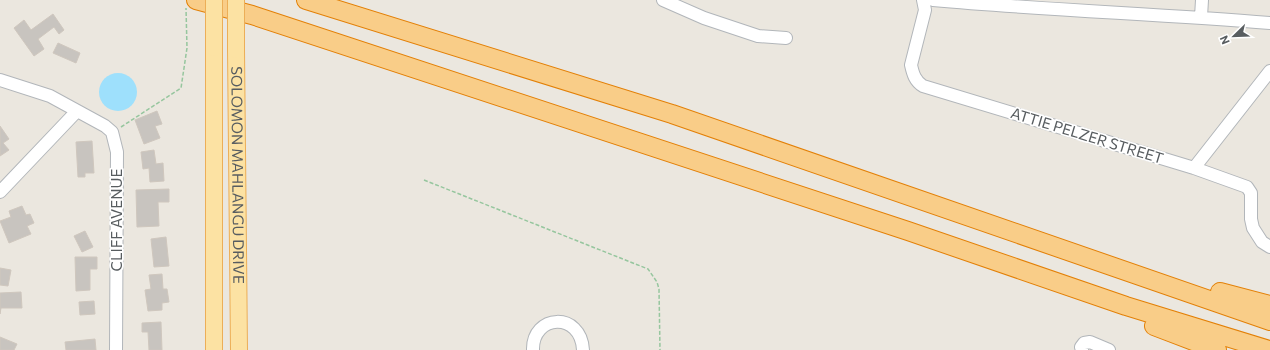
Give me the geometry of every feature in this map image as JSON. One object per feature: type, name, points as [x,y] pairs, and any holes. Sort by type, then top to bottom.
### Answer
[{"type":"highway","points":[[306,0],[672,114],[1270,321]]},
{"type":"highway","points":[[191,4],[267,20],[908,231],[1126,306],[1269,350]]},
{"type":"highway","points":[[908,231],[1217,350]]},
{"type":"highway","points":[[1113,267],[1270,305]]},
{"type":"main road","name":"SOLOMON MAHLANGU DRIVE","points":[[214,0],[214,350]]},
{"type":"main road","name":"SOLOMON MAHLANGU DRIVE","points":[[236,0],[239,350]]},
{"type":"street","points":[[663,0],[704,18],[758,36],[786,38]]},
{"type":"street","name":"ATTIE PELZER STREET","points":[[924,0],[925,10],[911,65],[913,73],[919,84],[1008,113],[1194,168],[1247,187],[1251,193],[1251,219],[1253,228],[1262,242],[1270,247]]},
{"type":"street","points":[[933,0],[998,6],[1201,17],[1270,23]]},
{"type":"street","points":[[1201,17],[1202,0]]},
{"type":"street","points":[[1194,168],[1270,71]]},
{"type":"street","points":[[0,80],[50,96],[112,132]]},
{"type":"street","points":[[0,192],[77,111]]},
{"type":"street","name":"CLIFF AVENUE","points":[[112,132],[118,152],[116,350]]},
{"type":"street","points":[[533,350],[533,342],[541,328],[557,322],[566,323],[573,327],[581,338],[583,350]]},
{"type":"street","points":[[1082,350],[1081,348],[1084,343],[1090,342],[1109,350]]},
{"type":"path","points":[[112,132],[181,88],[187,48],[191,4]]},
{"type":"path","points":[[424,180],[648,269],[657,282],[659,289],[660,350]]},
{"type":"water","points":[[114,73],[122,73],[132,78],[136,85],[136,99],[132,106],[122,111],[114,111],[104,106],[102,103],[99,96],[99,88],[104,78],[107,76]]},
{"type":"building","points":[[53,14],[64,30],[59,34],[54,27],[38,39],[44,49],[34,56],[14,28],[24,20],[31,30]]},
{"type":"building","points":[[58,43],[80,53],[76,63],[53,53]]},
{"type":"building","points":[[157,111],[162,124],[155,126],[160,138],[144,144],[135,120]]},
{"type":"building","points":[[0,126],[9,139],[3,143],[9,150],[0,156]]},
{"type":"building","points":[[92,141],[94,173],[85,173],[85,177],[78,177],[76,142]]},
{"type":"building","points":[[154,150],[156,164],[163,163],[164,181],[150,182],[149,168],[143,169],[141,152]]},
{"type":"building","points":[[169,189],[169,202],[158,202],[159,226],[137,227],[136,190]]},
{"type":"building","points":[[22,206],[26,215],[30,214],[34,223],[27,226],[31,234],[9,243],[0,221],[11,217],[9,211]]},
{"type":"building","points":[[85,231],[93,247],[82,252],[74,236]]},
{"type":"building","points":[[166,237],[169,266],[154,267],[151,239]]},
{"type":"building","points":[[75,257],[97,257],[97,269],[90,269],[90,290],[76,291]]},
{"type":"building","points":[[0,268],[11,270],[8,286],[0,285]]},
{"type":"building","points":[[162,274],[163,289],[167,289],[169,302],[162,303],[162,310],[148,311],[145,290],[151,289],[149,275]]},
{"type":"building","points":[[21,292],[22,308],[1,308],[0,314],[0,293]]},
{"type":"building","points":[[94,301],[95,314],[80,315],[79,302]]},
{"type":"building","points":[[161,322],[162,350],[149,350],[148,332],[142,332],[142,323]]},
{"type":"building","points":[[0,337],[17,344],[14,350],[0,350]]},
{"type":"building","points":[[95,339],[96,350],[66,350],[65,342]]}]
